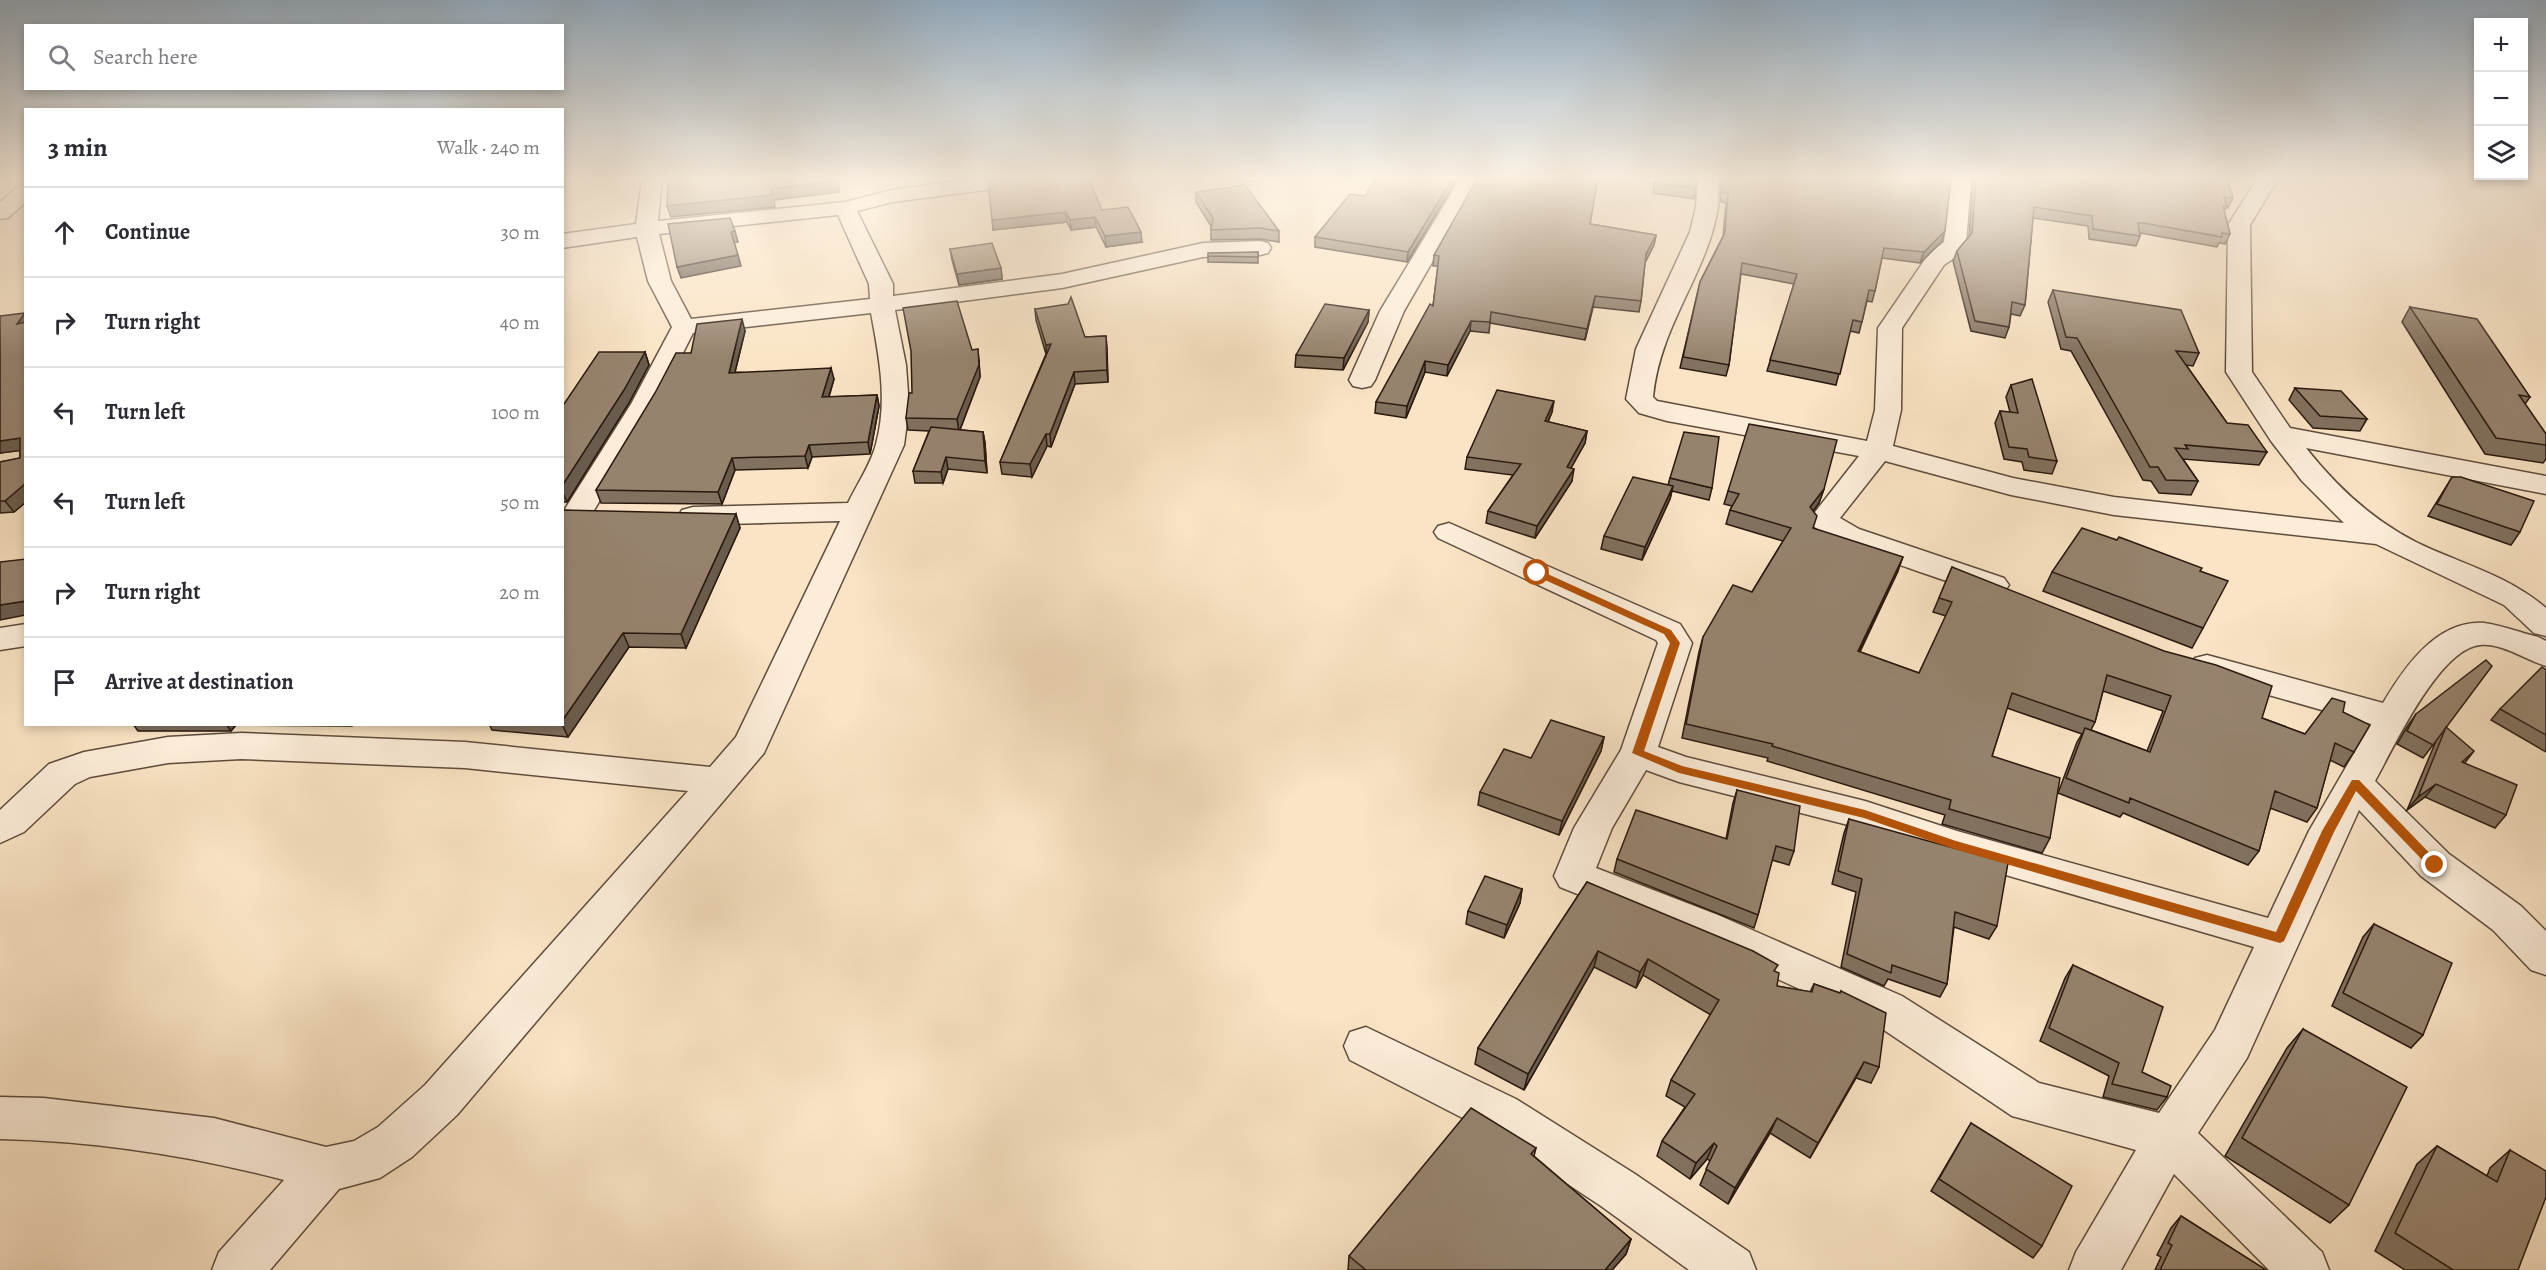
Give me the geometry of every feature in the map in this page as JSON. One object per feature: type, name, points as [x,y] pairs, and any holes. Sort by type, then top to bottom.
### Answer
[{"type":"street","points":[[564,241],[581,238]]},
{"type":"street","points":[[649,238],[673,314],[684,327]]},
{"type":"street","points":[[0,1118],[44,1119],[214,1140],[326,1169],[363,1162],[395,1142],[441,1100],[751,744],[890,445],[896,407],[893,365],[882,305],[881,284],[859,238]]},
{"type":"street","points":[[1362,381],[1392,311],[1435,238]]},
{"type":"street","points":[[1698,238],[1656,331],[1640,381],[1639,399],[1648,407],[1667,413],[1878,451],[2011,486],[2114,506],[2383,536]]},
{"type":"street","points":[[1955,238],[1949,251],[1936,260],[1890,328],[1888,410],[1878,451],[1823,521],[1848,535],[1958,572],[2025,598]]},
{"type":"street","points":[[2238,238],[2239,372],[2280,435],[2312,475],[2350,513],[2383,536],[2421,556],[2464,572],[2515,598],[2541,615]]},
{"type":"street","points":[[684,327],[882,305],[1062,281],[1203,250],[1260,248]]},
{"type":"street","points":[[570,512],[644,404],[684,327]]},
{"type":"street","points":[[2280,435],[2546,485]]},
{"type":"street","points":[[570,512],[612,513]]},
{"type":"street","points":[[667,515],[859,512]]},
{"type":"street","points":[[1449,532],[1668,632],[1675,643],[1638,753],[1599,815],[1581,852],[1574,876],[1704,927],[1887,1009],[2028,1101],[2169,1137],[2304,1270]]},
{"type":"street","points":[[2094,1270],[2169,1137],[2231,1044],[2328,831],[2413,682],[2442,651],[2459,638],[2483,634],[2526,645],[2546,655]]},
{"type":"street","points":[[0,639],[24,635]]},
{"type":"street","points":[[2180,658],[2392,718]]},
{"type":"street","points":[[0,828],[11,822],[62,774],[84,765],[246,735],[718,781]]},
{"type":"street","points":[[1638,753],[1679,769],[1865,814],[1966,848],[2280,938]]},
{"type":"street","points":[[2355,783],[2435,865],[2507,918],[2546,958]]},
{"type":"street","points":[[1366,1046],[1500,1114],[1618,1190],[1731,1270]]},
{"type":"street","points":[[237,1270],[326,1169]]},
{"type":"building","points":[[671,238],[733,238],[738,255],[677,267]]},
{"type":"building","points":[[1323,238],[1416,238],[1408,252]]},
{"type":"building","points":[[1443,238],[1654,238],[1646,254],[1641,301],[1595,296],[1587,329],[1491,312],[1490,322],[1471,321],[1448,365],[1425,361],[1407,406],[1376,402],[1430,304],[1433,306],[1439,256],[1434,255]]},
{"type":"building","points":[[1722,238],[1938,238],[1924,252],[1884,248],[1875,291],[1869,290],[1862,322],[1853,320],[1840,374],[1770,360],[1797,274],[1742,263],[1729,365],[1683,357],[1700,282]]},
{"type":"building","points":[[1968,238],[2031,238],[2025,305],[2012,302],[2009,327],[1975,321],[1957,251]]},
{"type":"building","points":[[992,243],[1001,268],[957,274],[950,249]]},
{"type":"building","points":[[1258,252],[1258,257],[1208,256],[1208,253]]},
{"type":"building","points":[[2053,290],[2181,310],[2199,353],[2176,351],[2227,423],[2248,425],[2267,452],[2185,445],[2188,449],[2175,448],[2198,481],[2166,480],[2158,467],[2150,467],[2077,338],[2066,337]]},
{"type":"building","points":[[1071,297],[1085,337],[1106,336],[1107,370],[1074,372],[1050,434],[1046,434],[1030,464],[1000,462],[1051,344],[1046,345],[1035,309],[1068,304]]},
{"type":"building","points":[[957,301],[972,350],[978,349],[979,365],[957,419],[906,418],[909,393],[912,393],[911,351],[903,308]]},
{"type":"building","points":[[1325,304],[1369,310],[1344,358],[1296,355]]},
{"type":"building","points":[[2410,307],[2477,319],[2530,397],[2519,395],[2546,434],[2546,445],[2496,438]]},
{"type":"building","points":[[24,313],[17,324],[24,322],[24,485],[5,501],[0,501],[0,462],[20,458],[20,438],[0,441],[0,316]]},
{"type":"building","points":[[742,319],[729,373],[831,368],[822,397],[877,395],[868,442],[809,445],[805,456],[732,458],[718,492],[596,490],[655,393],[676,353],[691,353],[697,324]]},
{"type":"building","points":[[599,352],[645,352],[624,390],[564,483],[564,404]]},
{"type":"building","points":[[2032,379],[2057,461],[2029,457],[2027,449],[2009,447],[2000,411],[2018,413],[2011,385]]},
{"type":"building","points":[[2295,388],[2341,391],[2367,419],[2320,416]]},
{"type":"building","points":[[1497,390],[1554,401],[1545,421],[1587,431],[1567,467],[1574,469],[1537,526],[1488,511],[1521,464],[1467,457]]},
{"type":"building","points":[[1749,424],[1837,440],[1824,489],[1810,507],[1817,516],[1813,528],[1903,557],[1858,651],[1919,673],[1952,602],[1939,598],[1952,567],[2164,651],[2216,665],[2272,686],[2262,718],[2305,734],[2332,698],[2345,702],[2343,712],[2370,725],[2354,752],[2335,743],[2317,808],[2275,791],[2259,851],[2130,798],[2129,803],[2066,778],[2085,728],[2150,752],[2171,696],[2107,675],[2095,722],[2012,693],[1992,756],[2060,778],[2050,838],[1949,809],[1951,800],[1772,746],[1773,744],[1686,724],[1703,637],[1733,585],[1752,592],[1791,528],[1730,510],[1739,494],[1728,491]]},
{"type":"building","points":[[931,427],[983,432],[985,461],[946,457],[941,472],[913,471]]},
{"type":"building","points":[[1684,432],[1719,437],[1712,488],[1670,478]]},
{"type":"building","points":[[1633,477],[1673,486],[1645,547],[1604,536]]},
{"type":"building","points":[[2452,477],[2461,477],[2534,501],[2520,532],[2437,504]]},
{"type":"building","points":[[564,510],[736,514],[681,634],[623,633],[564,718]]},
{"type":"building","points":[[2082,528],[2117,540],[2119,537],[2202,568],[2200,571],[2228,581],[2203,628],[2052,572]]},
{"type":"building","points":[[24,559],[24,601],[0,605],[0,562]]},
{"type":"building","points":[[2486,660],[2492,666],[2433,745],[2407,731],[2416,714]]},
{"type":"building","points":[[2542,667],[2546,670],[2546,735],[2500,709]]},
{"type":"building","points":[[1551,720],[1604,737],[1562,821],[1480,792],[1504,749],[1531,758]]},
{"type":"building","points":[[2446,727],[2474,751],[2462,762],[2517,785],[2506,815],[2436,784],[2418,797]]},
{"type":"building","points":[[1737,790],[1800,806],[1794,851],[1776,846],[1758,915],[1617,859],[1636,810],[1727,839]]},
{"type":"building","points":[[1849,819],[2008,863],[1997,926],[1955,912],[1947,984],[1892,965],[1891,973],[1847,954],[1862,879],[1838,871]]},
{"type":"building","points":[[1485,876],[1522,889],[1507,925],[1468,911]]},
{"type":"building","points":[[1587,882],[1753,951],[1778,965],[1774,971],[1779,973],[1777,986],[1812,992],[1814,984],[1840,993],[1841,991],[1886,1013],[1879,1067],[1864,1062],[1818,1143],[1777,1118],[1735,1188],[1706,1169],[1717,1146],[1714,1143],[1696,1163],[1662,1141],[1695,1094],[1671,1080],[1719,1000],[1648,959],[1640,972],[1598,951],[1528,1074],[1478,1048]]},
{"type":"building","points":[[2374,924],[2452,963],[2423,1035],[2343,993]]},
{"type":"building","points":[[2073,965],[2163,1007],[2142,1072],[2171,1086],[2167,1097],[2112,1084],[2119,1063],[2049,1028]]},
{"type":"building","points":[[2303,1029],[2407,1087],[2349,1205],[2242,1138]]},
{"type":"building","points":[[1471,1108],[1536,1148],[1531,1154],[1631,1239],[1605,1270],[1366,1270],[1349,1256]]},
{"type":"building","points":[[1971,1123],[2072,1186],[2042,1246],[1939,1179]]},
{"type":"building","points":[[2437,1146],[2497,1182],[2510,1150],[2546,1171],[2546,1197],[2518,1270],[2453,1270],[2395,1233]]},
{"type":"building","points":[[2181,1216],[2266,1270],[2160,1270],[2172,1245],[2168,1243]]},
{"type":"route","points":[[1537,573],[1668,632],[1675,643],[1638,753],[1679,769],[1865,814],[1954,845],[2149,903],[2280,938],[2328,831],[2355,783],[2435,865]]}]
